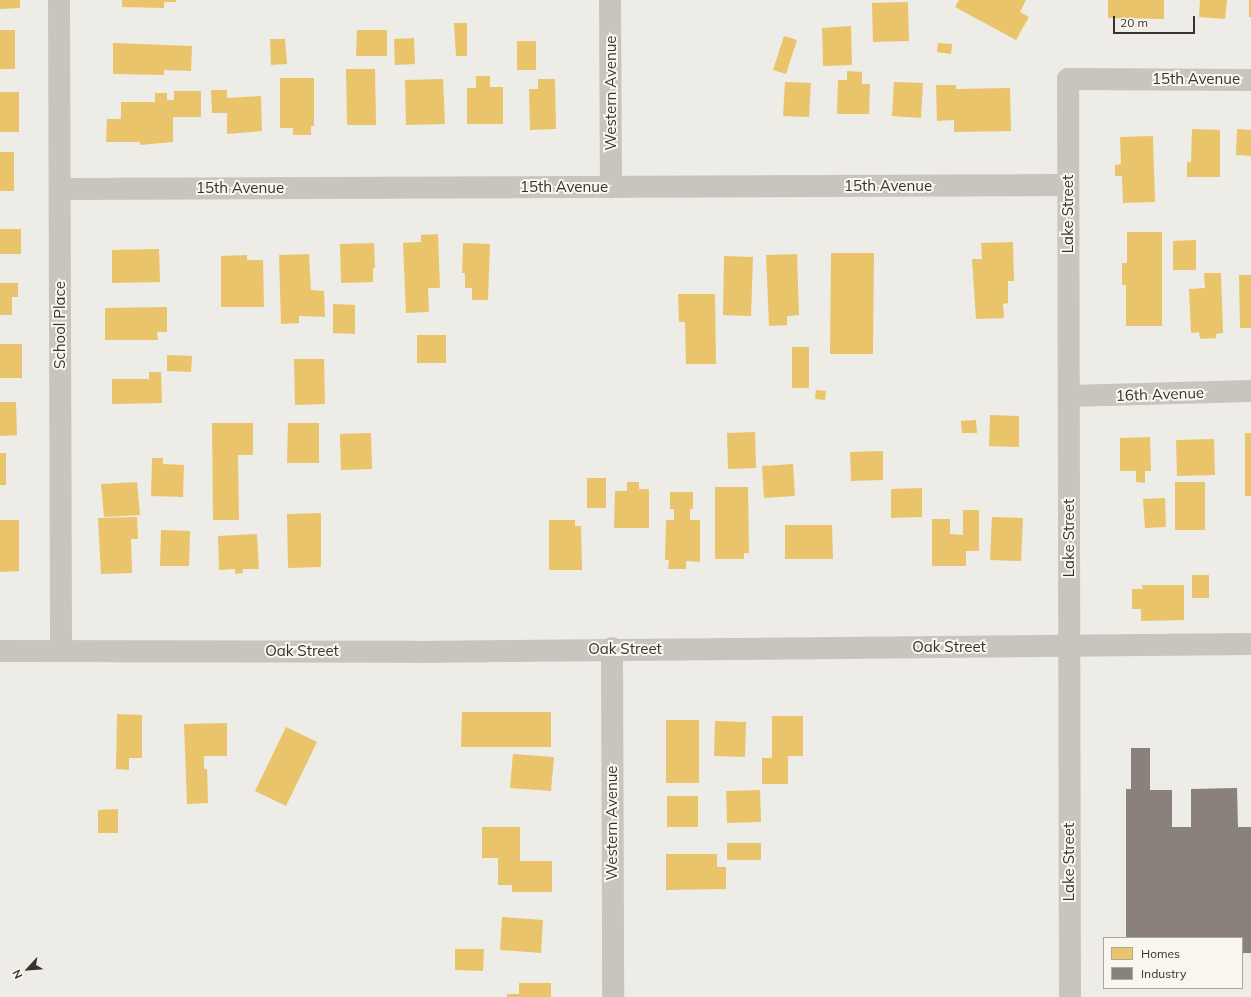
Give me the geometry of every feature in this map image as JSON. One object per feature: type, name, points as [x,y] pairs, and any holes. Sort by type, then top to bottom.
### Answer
[{"type":"street","name":"School Place","points":[[59,0],[61,650]]},
{"type":"street","name":"Western Avenue","points":[[610,0],[611,187]]},
{"type":"street","name":"15th Avenue","points":[[1068,79],[1251,80]]},
{"type":"street","name":"Lake Street","points":[[1068,79],[1070,997]]},
{"type":"street","name":"15th Avenue","points":[[60,189],[1068,185]]},
{"type":"street","name":"16th Avenue","points":[[1069,396],[1251,391]]},
{"type":"street","name":"Oak Street","points":[[0,651],[415,652],[612,648],[1069,647],[1251,644]]},
{"type":"street","name":"Western Avenue","points":[[612,648],[613,997]]},
{"type":"building: Homes","points":[[0,0],[20,0],[20,8],[0,9]]},
{"type":"building: Homes","points":[[122,0],[176,0],[176,2],[164,2],[164,8],[122,7]]},
{"type":"building: Homes","points":[[959,0],[1026,0],[1020,12],[1029,17],[1016,40],[955,7]]},
{"type":"building: Homes","points":[[1108,0],[1164,0],[1164,19],[1108,18]]},
{"type":"building: Homes","points":[[1200,0],[1227,0],[1225,19],[1199,17]]},
{"type":"building: Homes","points":[[1249,0],[1251,0],[1251,17],[1249,17]]},
{"type":"building: Homes","points":[[908,2],[909,41],[873,42],[872,3]]},
{"type":"building: Homes","points":[[454,23],[467,23],[467,56],[456,56]]},
{"type":"building: Homes","points":[[851,26],[852,65],[823,66],[822,28]]},
{"type":"building: Homes","points":[[0,30],[15,30],[15,69],[0,69]]},
{"type":"building: Homes","points":[[357,30],[387,30],[387,56],[356,56]]},
{"type":"building: Homes","points":[[784,36],[797,40],[786,74],[773,70]]},
{"type":"building: Homes","points":[[414,38],[415,64],[395,65],[394,39]]},
{"type":"building: Homes","points":[[270,39],[285,39],[287,64],[271,65]]},
{"type":"building: Homes","points":[[517,41],[536,41],[536,70],[517,70]]},
{"type":"building: Homes","points":[[113,43],[192,46],[191,71],[164,70],[164,75],[113,74]]},
{"type":"building: Homes","points":[[938,43],[952,44],[951,54],[937,52]]},
{"type":"building: Homes","points":[[346,69],[375,69],[376,125],[347,125]]},
{"type":"building: Homes","points":[[847,71],[862,72],[862,84],[870,84],[869,114],[837,114],[838,80],[847,80]]},
{"type":"building: Homes","points":[[476,76],[490,76],[490,87],[503,87],[503,124],[467,124],[467,88],[476,88]]},
{"type":"building: Homes","points":[[280,78],[314,78],[314,126],[311,126],[311,135],[293,135],[293,128],[280,128]]},
{"type":"building: Homes","points":[[443,79],[445,124],[406,125],[405,80]]},
{"type":"building: Homes","points":[[538,79],[555,79],[556,129],[530,130],[529,89],[538,89]]},
{"type":"building: Homes","points":[[785,82],[811,83],[809,117],[783,116]]},
{"type":"building: Homes","points":[[894,82],[923,83],[921,118],[892,116]]},
{"type":"building: Homes","points":[[936,85],[956,85],[956,89],[1010,88],[1011,131],[954,132],[954,120],[937,121]]},
{"type":"building: Homes","points":[[211,90],[227,90],[227,98],[261,96],[262,131],[227,134],[227,113],[212,113]]},
{"type":"building: Homes","points":[[174,91],[201,91],[201,117],[173,117],[173,142],[140,145],[140,142],[106,142],[107,119],[121,119],[121,102],[155,102],[155,93],[167,93],[167,100],[174,100]]},
{"type":"building: Homes","points":[[0,92],[19,92],[19,132],[0,132]]},
{"type":"building: Homes","points":[[1192,129],[1220,130],[1220,177],[1187,177],[1187,162],[1191,162]]},
{"type":"building: Homes","points":[[1237,129],[1251,130],[1251,156],[1236,155]]},
{"type":"building: Homes","points":[[1153,136],[1155,202],[1123,203],[1122,176],[1115,176],[1115,165],[1121,164],[1120,137]]},
{"type":"building: Homes","points":[[0,152],[14,152],[14,191],[0,191]]},
{"type":"building: Homes","points":[[0,229],[21,229],[21,254],[0,254]]},
{"type":"building: Homes","points":[[1127,232],[1162,232],[1162,326],[1126,326],[1126,285],[1122,285],[1122,263],[1127,263]]},
{"type":"building: Homes","points":[[438,234],[440,288],[428,288],[429,312],[406,313],[403,243],[421,242],[421,235]]},
{"type":"building: Homes","points":[[1196,240],[1196,270],[1173,270],[1173,241]]},
{"type":"building: Homes","points":[[1013,242],[1014,281],[1008,281],[1008,303],[1003,304],[1004,318],[976,319],[972,259],[982,259],[981,243]]},
{"type":"building: Homes","points":[[374,243],[375,268],[373,268],[373,282],[341,283],[340,244]]},
{"type":"building: Homes","points":[[463,243],[490,244],[488,300],[472,300],[472,288],[465,288],[465,273],[462,273]]},
{"type":"building: Homes","points":[[159,249],[160,282],[112,283],[112,250]]},
{"type":"building: Homes","points":[[831,253],[874,253],[873,354],[830,354]]},
{"type":"building: Homes","points":[[309,254],[311,290],[324,291],[325,317],[299,316],[299,323],[281,324],[279,255]]},
{"type":"building: Homes","points":[[797,254],[799,315],[787,316],[787,325],[769,326],[766,255]]},
{"type":"building: Homes","points":[[247,255],[247,260],[263,260],[264,307],[221,307],[221,256]]},
{"type":"building: Homes","points":[[724,256],[753,257],[751,316],[723,315]]},
{"type":"building: Homes","points":[[1204,273],[1221,273],[1223,333],[1216,334],[1216,338],[1200,339],[1199,332],[1191,333],[1189,289],[1205,288]]},
{"type":"building: Homes","points":[[1239,275],[1251,275],[1251,328],[1240,328]]},
{"type":"building: Homes","points":[[0,283],[18,283],[18,297],[12,297],[12,315],[0,315]]},
{"type":"building: Homes","points":[[678,294],[715,294],[716,364],[686,364],[685,322],[679,322]]},
{"type":"building: Homes","points":[[333,304],[355,305],[355,334],[333,333]]},
{"type":"building: Homes","points":[[167,307],[167,332],[157,332],[158,340],[105,340],[105,308]]},
{"type":"building: Homes","points":[[417,335],[446,335],[446,363],[417,363]]},
{"type":"building: Homes","points":[[0,344],[22,344],[22,378],[0,378]]},
{"type":"building: Homes","points":[[792,347],[809,347],[809,388],[792,388]]},
{"type":"building: Homes","points":[[167,355],[192,356],[191,372],[167,371]]},
{"type":"building: Homes","points":[[294,359],[324,359],[325,404],[295,405]]},
{"type":"building: Homes","points":[[149,372],[161,372],[162,403],[112,404],[112,379],[149,379]]},
{"type":"building: Homes","points":[[816,390],[826,391],[825,400],[815,399]]},
{"type":"building: Homes","points":[[0,402],[16,402],[17,435],[0,436]]},
{"type":"building: Homes","points":[[990,415],[1019,416],[1019,447],[989,446]]},
{"type":"building: Homes","points":[[976,420],[977,433],[962,433],[961,421]]},
{"type":"building: Homes","points":[[212,423],[253,423],[253,455],[238,455],[239,520],[213,520]]},
{"type":"building: Homes","points":[[288,423],[319,423],[319,463],[287,463]]},
{"type":"building: Homes","points":[[755,432],[756,468],[728,469],[727,433]]},
{"type":"building: Homes","points":[[371,433],[372,469],[341,470],[340,434]]},
{"type":"building: Homes","points":[[1245,433],[1251,433],[1251,496],[1245,496]]},
{"type":"building: Homes","points":[[1150,437],[1151,471],[1145,471],[1145,483],[1136,482],[1136,471],[1120,471],[1120,438]]},
{"type":"building: Homes","points":[[1214,439],[1215,475],[1177,476],[1176,440]]},
{"type":"building: Homes","points":[[883,451],[883,480],[851,481],[850,452]]},
{"type":"building: Homes","points":[[0,453],[6,453],[6,485],[0,485]]},
{"type":"building: Homes","points":[[152,458],[163,458],[163,464],[184,465],[183,497],[151,496]]},
{"type":"building: Homes","points":[[793,464],[795,496],[764,498],[762,466]]},
{"type":"building: Homes","points":[[587,478],[606,478],[606,508],[587,508]]},
{"type":"building: Homes","points":[[137,482],[140,515],[104,517],[101,484]]},
{"type":"building: Homes","points":[[627,482],[639,482],[639,489],[649,489],[649,528],[614,528],[615,491],[627,491]]},
{"type":"building: Homes","points":[[1175,482],[1205,482],[1205,530],[1175,530]]},
{"type":"building: Homes","points":[[715,487],[748,487],[749,553],[744,553],[744,559],[715,559]]},
{"type":"building: Homes","points":[[922,488],[922,517],[891,518],[891,489]]},
{"type":"building: Homes","points":[[670,492],[693,492],[693,509],[690,509],[690,520],[700,520],[700,562],[686,561],[686,569],[668,569],[669,560],[665,560],[666,520],[674,520],[674,509],[670,509]]},
{"type":"building: Homes","points":[[1165,498],[1166,527],[1145,528],[1143,499]]},
{"type":"building: Homes","points":[[963,510],[979,510],[979,551],[966,551],[966,566],[932,566],[932,519],[950,519],[950,534],[963,535]]},
{"type":"building: Homes","points":[[321,513],[321,567],[288,568],[287,514]]},
{"type":"building: Homes","points":[[137,517],[138,539],[131,539],[132,573],[101,574],[98,518]]},
{"type":"building: Homes","points":[[992,517],[1023,518],[1021,561],[990,560]]},
{"type":"building: Homes","points":[[0,520],[19,520],[19,571],[0,572]]},
{"type":"building: Homes","points":[[549,520],[575,520],[575,526],[581,526],[582,570],[549,570]]},
{"type":"building: Homes","points":[[785,525],[832,525],[833,559],[785,559]]},
{"type":"building: Homes","points":[[161,530],[190,531],[189,566],[160,566]]},
{"type":"building: Homes","points":[[257,534],[259,569],[243,569],[243,573],[235,574],[235,569],[219,570],[218,536]]},
{"type":"building: Homes","points":[[1192,575],[1209,575],[1209,598],[1192,598]]},
{"type":"building: Homes","points":[[1142,585],[1184,585],[1184,620],[1141,621],[1141,609],[1132,609],[1132,589],[1143,589]]},
{"type":"building: Homes","points":[[462,712],[551,712],[551,747],[461,747]]},
{"type":"building: Homes","points":[[117,714],[142,715],[142,758],[129,758],[129,770],[116,769]]},
{"type":"building: Homes","points":[[772,716],[803,716],[803,756],[788,756],[788,784],[762,784],[762,758],[772,758]]},
{"type":"building: Homes","points":[[666,720],[699,720],[699,783],[666,783]]},
{"type":"building: Homes","points":[[715,721],[746,722],[745,757],[714,756]]},
{"type":"building: Homes","points":[[227,723],[227,756],[204,756],[204,769],[207,769],[208,803],[187,804],[184,724]]},
{"type":"building: Homes","points":[[286,727],[317,742],[286,806],[255,791]]},
{"type":"building: Homes","points":[[513,754],[554,757],[551,791],[510,788]]},
{"type":"building: Homes","points":[[760,790],[761,822],[727,823],[726,791]]},
{"type":"building: Homes","points":[[667,796],[698,796],[698,827],[667,827]]},
{"type":"building: Homes","points":[[118,809],[118,833],[98,833],[98,810]]},
{"type":"building: Homes","points":[[482,827],[520,827],[520,861],[552,861],[552,892],[512,892],[512,885],[498,885],[498,858],[482,858]]},
{"type":"building: Homes","points":[[727,843],[761,843],[761,860],[727,860]]},
{"type":"building: Homes","points":[[666,854],[717,854],[717,867],[726,867],[726,889],[666,890]]},
{"type":"building: Homes","points":[[502,917],[543,920],[541,953],[500,950]]},
{"type":"building: Homes","points":[[455,949],[484,949],[483,971],[455,970]]},
{"type":"building: Homes","points":[[519,983],[551,983],[551,997],[507,997],[507,994],[519,994]]},
{"type":"building: Industry","points":[[1131,748],[1150,748],[1150,790],[1172,790],[1172,827],[1191,827],[1191,789],[1237,788],[1238,827],[1251,827],[1251,953],[1243,953],[1243,937],[1126,937],[1126,789],[1131,789]]}]
